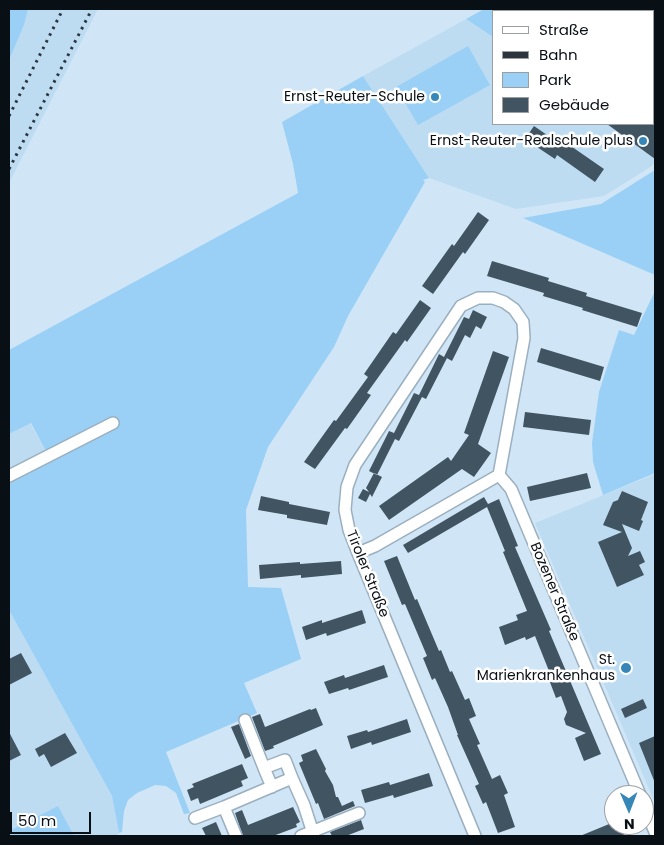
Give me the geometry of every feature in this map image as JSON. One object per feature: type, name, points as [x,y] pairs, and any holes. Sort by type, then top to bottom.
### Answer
[{"type":"street","name":"Tiroler Straße","points":[[472,834],[358,553],[349,530],[345,510],[347,487],[355,465],[461,306],[478,298],[493,298],[504,302],[514,309],[522,322],[524,338],[499,475]]},
{"type":"street","points":[[9,476],[112,423]]},
{"type":"street","points":[[358,553],[375,546],[499,475]]},
{"type":"street","name":"Bozener Straße","points":[[499,475],[511,489],[636,785]]},
{"type":"street","points":[[245,720],[272,787]]},
{"type":"street","points":[[264,768],[285,760],[314,834]]},
{"type":"street","points":[[195,818],[292,778]]},
{"type":"street","points":[[224,807],[236,836]]},
{"type":"street","points":[[300,836],[314,834],[358,813]]},
{"type":"shaded area","points":[[28,9],[98,9],[9,183],[9,57],[24,25]]},
{"type":"shaded area","name":"Ernst-Reuter-Schule","points":[[655,9],[655,161],[652,166],[604,196],[516,209],[429,178],[363,76],[466,19],[492,36],[492,125],[654,125],[654,10],[532,10]]},
{"type":"shaded area","points":[[30,423],[50,459],[9,480],[9,434]]},
{"type":"shaded area","name":"St. Marienkrankenhaus","points":[[655,474],[655,803],[654,785],[647,785],[535,523]]},
{"type":"shaded area","points":[[9,610],[112,796],[119,833],[116,836],[9,836]]},
{"type":"green space","points":[[9,9],[28,9],[24,25],[9,60]]},
{"type":"green space","points":[[484,9],[533,9],[492,10],[492,36],[466,19]]},
{"type":"green space","points":[[468,46],[490,85],[418,125],[396,87]]},
{"type":"green space","points":[[363,76],[429,178],[423,180],[425,182],[348,316],[334,347],[268,447],[246,510],[248,587],[281,588],[301,659],[244,683],[257,713],[166,752],[190,813],[184,814],[176,793],[166,786],[155,785],[137,793],[128,800],[124,811],[122,832],[119,833],[112,796],[9,610],[9,480],[50,459],[31,423],[9,434],[9,350],[298,193],[282,122]]},
{"type":"green space","points":[[655,170],[655,275],[523,218],[601,204]]},
{"type":"green space","points":[[655,291],[655,473],[603,495],[593,462],[592,443],[599,392],[619,330],[634,335]]},
{"type":"green space","points":[[58,806],[74,836],[9,836],[9,831]]},
{"type":"building","name":"Ernst-Reuter-Realschule plus","points":[[655,124],[655,159],[608,125]]},
{"type":"building","points":[[534,126],[563,146],[565,142],[604,169],[595,182],[557,155],[555,159],[525,139]]},
{"type":"building","points":[[478,212],[489,220],[433,294],[422,286]]},
{"type":"building","points":[[492,261],[549,278],[548,281],[587,293],[586,296],[642,313],[637,327],[543,296],[544,293],[487,276]]},
{"type":"building","points":[[420,300],[431,308],[407,342],[405,340],[367,393],[371,395],[347,429],[345,428],[315,469],[304,462],[368,377],[364,374],[393,332],[396,334]]},
{"type":"building","points":[[473,310],[487,317],[481,329],[476,326],[470,338],[465,335],[452,361],[447,358],[426,399],[422,397],[399,441],[395,439],[377,475],[369,471],[389,431],[394,433],[414,393],[419,395],[439,354],[444,357],[464,317],[469,319]]},
{"type":"building","points":[[541,348],[604,367],[600,381],[537,362]]},
{"type":"building","points":[[493,351],[509,357],[478,444],[491,453],[474,477],[462,469],[389,520],[379,506],[448,457],[451,461],[469,435],[464,433]]},
{"type":"building","points":[[525,412],[591,420],[589,435],[523,427]]},
{"type":"building","points":[[374,473],[382,477],[372,497],[370,494],[366,502],[358,498],[363,489],[369,492],[366,488]]},
{"type":"building","points":[[587,473],[591,488],[530,501],[527,487]]},
{"type":"building","points":[[622,491],[648,502],[639,531],[622,524],[632,548],[628,556],[640,551],[645,562],[639,565],[644,575],[617,587],[598,542],[622,532],[603,525],[613,502],[618,500]]},
{"type":"building","points":[[261,496],[330,512],[327,525],[287,518],[287,515],[258,510]]},
{"type":"building","points":[[484,497],[488,504],[499,499],[518,546],[515,547],[601,754],[584,761],[575,738],[586,733],[566,725],[564,719],[567,712],[561,696],[556,698],[548,677],[551,676],[535,636],[526,640],[525,637],[505,645],[499,627],[518,620],[516,615],[527,611],[487,507],[408,553],[403,545]]},
{"type":"building","points":[[397,556],[439,651],[441,650],[465,700],[469,698],[476,716],[469,719],[480,744],[477,745],[492,779],[500,775],[508,793],[504,795],[515,827],[498,833],[486,802],[483,804],[475,786],[479,784],[457,735],[448,707],[435,678],[432,680],[423,658],[427,656],[405,604],[402,605],[384,561]]},
{"type":"building","points":[[341,561],[342,574],[260,579],[259,565]]},
{"type":"building","points":[[362,610],[366,623],[327,636],[326,633],[306,640],[302,627],[322,620],[322,623]]},
{"type":"building","points":[[21,653],[32,673],[9,685],[9,659]]},
{"type":"building","points":[[384,665],[388,677],[349,690],[348,688],[329,694],[324,682],[344,675],[345,678]]},
{"type":"building","points":[[643,699],[647,708],[625,718],[621,709]]},
{"type":"building","points":[[316,708],[323,725],[265,751],[252,717],[260,714],[265,727]]},
{"type":"building","points":[[407,719],[411,732],[372,745],[371,742],[351,749],[347,736],[367,730],[368,732]]},
{"type":"building","points":[[239,724],[251,756],[245,759],[231,727]]},
{"type":"building","points":[[9,732],[21,755],[9,761]]},
{"type":"building","points":[[65,733],[77,753],[51,767],[44,754],[39,757],[35,749]]},
{"type":"building","points":[[655,736],[655,783],[639,743]]},
{"type":"building","points":[[316,749],[333,785],[336,797],[338,797],[342,806],[353,801],[355,806],[324,819],[299,763],[303,761],[301,755]]},
{"type":"building","points":[[242,764],[248,778],[241,781],[243,786],[200,804],[198,798],[191,801],[187,790],[194,787],[192,784]]},
{"type":"building","points":[[429,773],[433,786],[394,798],[393,795],[365,803],[361,790],[389,782],[390,785]]},
{"type":"building","points":[[293,807],[300,822],[296,824],[297,827],[273,836],[243,836],[235,813],[242,810],[248,825]]},
{"type":"building","points":[[361,820],[364,829],[346,836],[332,836],[330,832]]},
{"type":"building","points":[[216,822],[222,836],[206,836],[202,828]]},
{"type":"building","points":[[604,826],[604,835],[622,835],[620,836],[580,836]]},
{"type":"railway","points":[[9,116],[63,9]]},
{"type":"railway","points":[[9,169],[92,9]]},
{"type":"place","name":"Ernst-Reuter-Schule","points":[[435,97]]},
{"type":"place","name":"Ernst-Reuter-Realschule plus","points":[[643,141]]},
{"type":"place","name":"St. Marienkrankenhaus","points":[[626,668]]}]
